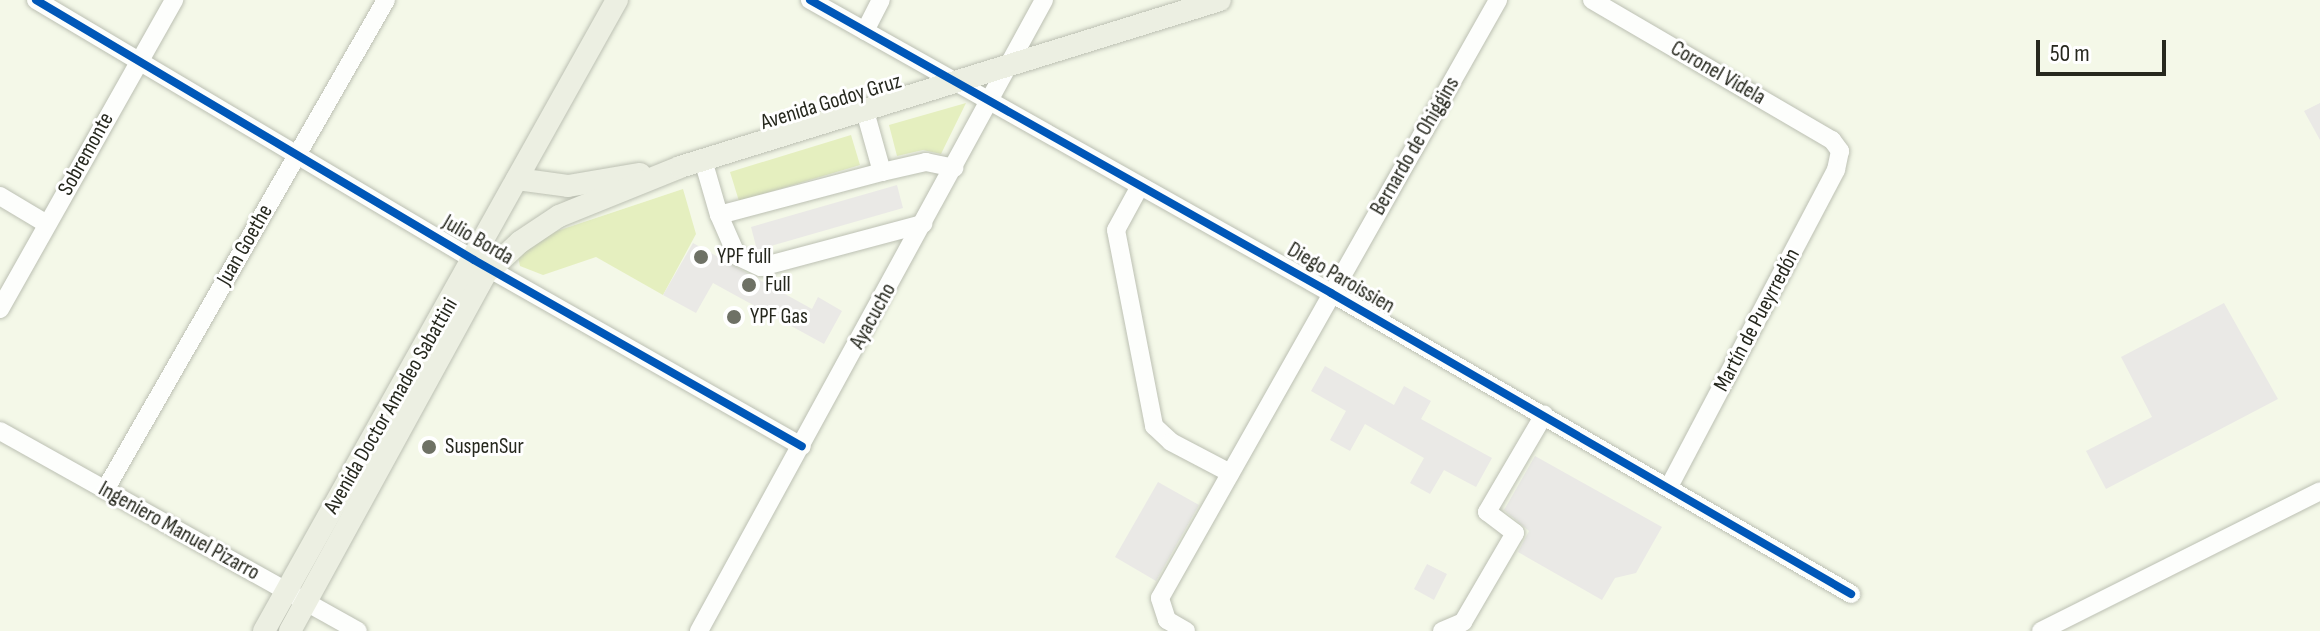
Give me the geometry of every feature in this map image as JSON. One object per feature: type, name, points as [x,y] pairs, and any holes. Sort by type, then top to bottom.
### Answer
[{"type":"main road","name":"Avenida Doctor Amadeo Sabattini","points":[[290,631],[483,264],[517,179],[617,0]]},
{"type":"main road","name":"Avenida Godoy Gruz","points":[[483,264],[559,216],[680,167],[1220,0]]},
{"type":"main road","name":"Avenida Godoy Gruz","points":[[517,179],[568,186],[680,167]]},
{"type":"main road","name":"Avenida Doctor Amadeo Sabattini","points":[[264,631],[483,264]]},
{"type":"street","name":"Julio Borda","points":[[36,0],[483,264],[802,446]]},
{"type":"street","name":"Sobremonte","points":[[0,309],[174,0]]},
{"type":"street","name":"Juan Goethe","points":[[105,490],[386,0]]},
{"type":"street","name":"Diego Paroissien","points":[[810,0],[1331,293],[1851,594]]},
{"type":"street","points":[[865,31],[881,0]]},
{"type":"street","name":"Ayacucho","points":[[699,631],[991,102],[1044,0]]},
{"type":"street","name":"Bernardo de Ohiggins","points":[[1186,631],[1167,620],[1160,598],[1498,0]]},
{"type":"street","name":"Coronel Videla","points":[[1592,0],[1832,140],[1840,151]]},
{"type":"street","points":[[865,111],[882,172]]},
{"type":"street","name":"Martín de Pueyrredón","points":[[1669,487],[1836,170],[1840,151]]},
{"type":"street","points":[[703,160],[719,215],[737,256],[761,267],[923,224]]},
{"type":"street","points":[[719,215],[926,162],[954,168]]},
{"type":"street","points":[[1140,186],[1116,230],[1154,426],[1171,442],[1230,473]]},
{"type":"street","points":[[0,196],[47,224]]},
{"type":"street","points":[[1442,631],[1463,622],[1515,533],[1487,512],[1544,415]]},
{"type":"street","name":"Ingeniero Manuel Pizarro","points":[[0,431],[358,631]]},
{"type":"street","points":[[2041,631],[2320,491]]},
{"type":"green space","points":[[966,103],[941,154],[923,150],[897,156],[889,125]]},
{"type":"green space","points":[[851,135],[860,165],[739,201],[730,172]]},
{"type":"green space","points":[[683,189],[696,234],[663,295],[596,257],[543,275],[520,266],[518,257],[554,232]]},
{"type":"building","points":[[2320,103],[2320,140],[2304,111]]},
{"type":"building","points":[[897,185],[903,208],[757,250],[751,227]]},
{"type":"building","points":[[693,243],[812,309],[818,297],[842,311],[824,344],[713,283],[696,313],[663,295]]},
{"type":"building","points":[[2224,303],[2278,399],[2106,489],[2086,451],[2152,417],[2121,357]]},
{"type":"building","points":[[1325,366],[1394,405],[1404,386],[1431,401],[1421,419],[1492,458],[1476,487],[1444,470],[1430,494],[1410,483],[1424,458],[1365,424],[1350,451],[1330,440],[1346,411],[1311,391]]},
{"type":"building","points":[[1535,456],[1662,527],[1636,573],[1615,578],[1602,600],[1518,552],[1529,531],[1504,510]]},
{"type":"building","points":[[1158,482],[1199,505],[1156,581],[1115,557]]},
{"type":"building","points":[[1427,564],[1447,574],[1434,600],[1414,589]]},
{"type":"cycle path","points":[[36,0],[474,260],[802,446]]},
{"type":"cycle path","points":[[810,0],[1331,293],[1851,594]]},
{"type":"place","name":"YPF full","points":[[701,257]]},
{"type":"place","name":"Full","points":[[749,285]]},
{"type":"place","name":"YPF Gas","points":[[734,317]]},
{"type":"place","name":"SuspenSur","points":[[429,447]]}]
